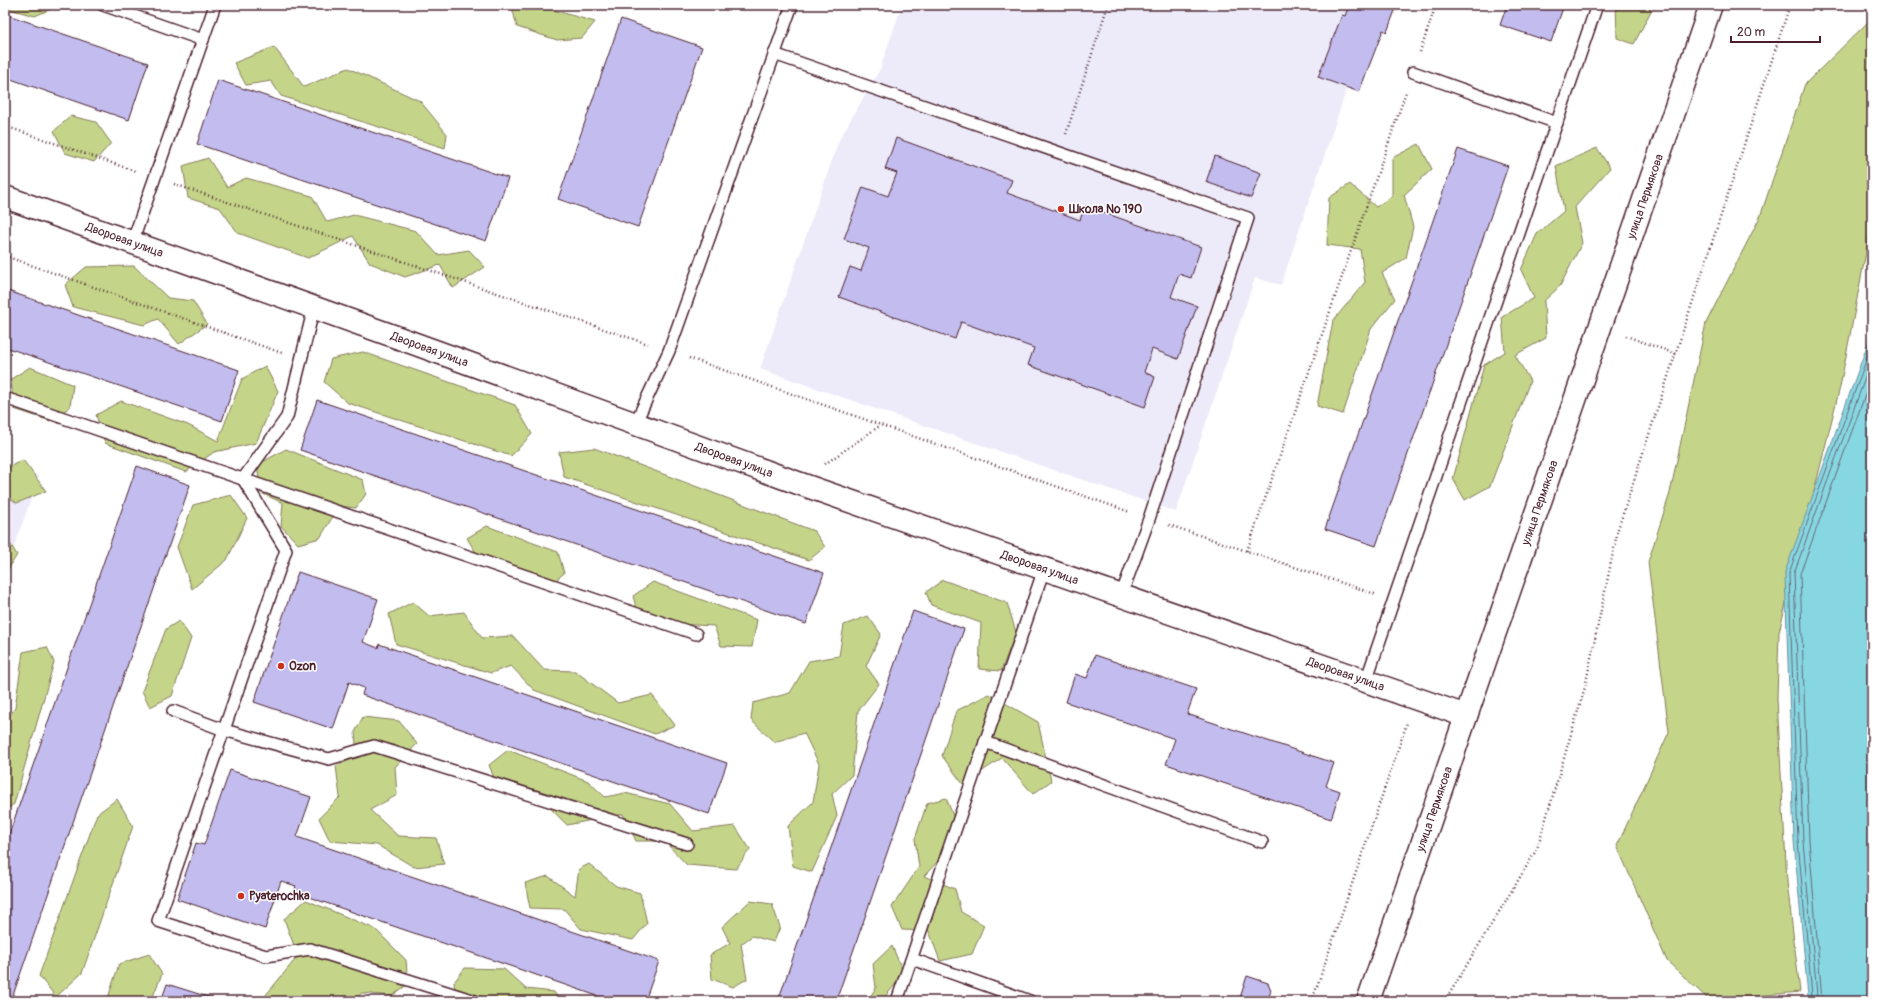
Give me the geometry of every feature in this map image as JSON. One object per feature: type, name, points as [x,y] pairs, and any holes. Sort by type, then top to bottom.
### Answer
[{"type":"street","name":"улица Пермякова","points":[[1368,1001],[1711,5]]},
{"type":"street","name":"Дворовая улица","points":[[5,197],[314,307],[798,483],[1466,716]]},
{"type":"lane","points":[[103,5],[203,40]]},
{"type":"lane","points":[[132,242],[215,5]]},
{"type":"lane","points":[[635,424],[669,351],[792,5]]},
{"type":"lane","points":[[1366,681],[1597,5]]},
{"type":"lane","points":[[774,54],[1248,218],[1149,519],[1121,596]]},
{"type":"lane","points":[[1413,72],[1557,123]]},
{"type":"lane","points":[[243,479],[287,417],[314,307]]},
{"type":"lane","points":[[5,398],[696,634]]},
{"type":"lane","points":[[243,479],[286,550],[158,921],[266,956],[310,949],[475,1001]]},
{"type":"lane","points":[[897,1001],[1044,570]]},
{"type":"lane","points":[[173,711],[224,730],[329,759],[374,746],[687,844]]},
{"type":"lane","points":[[985,742],[1262,842]]},
{"type":"lane","points":[[912,959],[1030,1001]]},
{"type":"path","points":[[1060,154],[1108,5]]},
{"type":"path","points":[[1246,551],[1436,5]]},
{"type":"path","points":[[1444,1001],[1537,849],[1585,687],[1618,529],[1790,5]]},
{"type":"path","points":[[5,126],[669,351],[1149,519],[1394,600]]},
{"type":"path","points":[[5,256],[301,360]]},
{"type":"path","points":[[1600,327],[1676,354]]},
{"type":"path","points":[[798,483],[880,425]]},
{"type":"path","points":[[1312,1001],[1416,699]]},
{"type":"shaded area","name":"Школа № 190","points":[[902,5],[1397,5],[1387,32],[1382,30],[1359,92],[1347,88],[1281,285],[1255,278],[1176,512],[760,369],[839,140],[880,69]]},
{"type":"shaded area","points":[[5,465],[39,476],[5,573]]},
{"type":"green space","points":[[5,5],[51,5],[53,8],[35,16],[5,8]]},
{"type":"green space","points":[[516,5],[536,5],[595,22],[582,38],[557,40],[517,27],[512,7]]},
{"type":"green space","points":[[1616,5],[1654,5],[1634,44],[1617,38]]},
{"type":"green space","points":[[1872,18],[1872,213],[1840,387],[1779,632],[1777,699],[1787,882],[1800,992],[1709,1000],[1667,961],[1617,846],[1669,732],[1648,562],[1670,493],[1706,323],[1760,217],[1805,84]]},
{"type":"green space","points":[[274,47],[304,87],[348,68],[420,101],[447,134],[445,148],[281,96],[271,81],[246,85],[234,63]]},
{"type":"green space","points":[[71,116],[96,122],[111,143],[94,162],[65,153],[54,131]]},
{"type":"green space","points":[[1419,144],[1432,169],[1404,195],[1413,227],[1406,258],[1382,273],[1395,299],[1371,329],[1343,414],[1317,406],[1333,321],[1365,282],[1360,249],[1327,245],[1329,198],[1350,184],[1376,207],[1392,196],[1392,158]]},
{"type":"green space","points":[[1597,148],[1610,168],[1575,207],[1582,243],[1560,286],[1544,301],[1546,338],[1515,355],[1530,381],[1490,486],[1465,500],[1453,479],[1484,365],[1505,352],[1502,317],[1534,298],[1521,270],[1537,234],[1564,211],[1556,166]]},
{"type":"green space","points":[[208,158],[227,187],[246,178],[312,196],[327,222],[354,215],[416,231],[438,255],[469,250],[485,267],[453,288],[440,265],[405,277],[370,263],[353,236],[308,258],[238,233],[220,208],[188,198],[183,166]]},
{"type":"green space","points":[[134,266],[168,298],[193,301],[207,324],[179,344],[158,319],[144,325],[73,307],[65,285],[86,267]]},
{"type":"green space","points":[[363,352],[515,405],[532,434],[511,456],[348,403],[324,382],[331,359]]},
{"type":"green space","points":[[265,366],[278,391],[256,443],[214,452],[186,472],[105,443],[96,415],[121,401],[188,425],[218,441],[242,379]]},
{"type":"green space","points":[[30,367],[73,385],[70,407],[50,421],[14,409],[11,379]]},
{"type":"green space","points":[[594,448],[814,531],[825,547],[809,560],[564,477],[559,452]]},
{"type":"green space","points":[[286,449],[363,480],[366,494],[356,508],[339,506],[320,538],[298,544],[281,526],[283,503],[261,493],[257,465]]},
{"type":"green space","points":[[23,460],[46,491],[17,503],[5,495],[5,469]]},
{"type":"green space","points":[[231,495],[247,518],[227,560],[192,589],[177,547],[193,505]]},
{"type":"green space","points":[[487,526],[558,552],[564,573],[547,588],[484,566],[467,538]]},
{"type":"green space","points":[[5,535],[17,555],[5,574]]},
{"type":"green space","points":[[943,580],[1007,603],[1016,632],[1001,671],[979,669],[981,623],[931,605],[926,592]]},
{"type":"green space","points":[[653,582],[757,620],[752,647],[721,646],[714,626],[640,622],[633,596]]},
{"type":"green space","points":[[413,602],[429,616],[464,612],[482,638],[513,636],[544,670],[575,671],[618,703],[652,695],[675,725],[655,734],[534,690],[511,666],[491,673],[396,644],[389,614]]},
{"type":"green space","points":[[868,616],[881,634],[866,666],[879,684],[858,711],[852,775],[832,794],[837,816],[812,872],[793,866],[788,826],[813,802],[819,764],[804,733],[774,742],[751,720],[753,703],[790,693],[809,661],[839,656],[844,625]]},
{"type":"green space","points":[[179,621],[191,638],[172,696],[150,707],[142,691],[166,629]]},
{"type":"green space","points":[[47,647],[54,662],[14,804],[5,811],[5,722],[15,708],[23,652]]},
{"type":"green space","points":[[989,694],[1038,722],[1051,781],[1033,794],[1002,758],[963,784],[942,756],[956,711]]},
{"type":"green space","points":[[363,717],[399,721],[417,744],[395,767],[397,795],[370,810],[398,836],[436,838],[444,864],[414,867],[377,845],[330,841],[319,818],[340,797],[336,766],[357,757],[355,732]]},
{"type":"green space","points":[[508,750],[588,781],[605,797],[625,793],[670,804],[693,831],[735,826],[750,849],[736,869],[687,865],[664,841],[636,841],[623,814],[567,825],[531,789],[499,791],[489,765]]},
{"type":"green space","points":[[946,798],[955,820],[941,858],[924,876],[955,889],[961,912],[984,925],[972,954],[940,961],[929,931],[902,930],[892,907],[919,867],[915,839],[927,803]]},
{"type":"green space","points":[[117,799],[133,826],[82,973],[56,997],[39,976],[97,814]]},
{"type":"green space","points":[[589,864],[616,886],[640,893],[647,923],[633,940],[581,929],[564,909],[530,908],[525,883],[548,876],[575,896],[579,869]]},
{"type":"green space","points":[[306,900],[375,929],[406,960],[408,984],[392,996],[362,993],[353,1001],[261,1001],[298,956],[284,919]]},
{"type":"green space","points":[[750,901],[772,904],[780,927],[774,942],[752,936],[741,944],[747,979],[733,987],[712,979],[710,955],[730,943],[722,927]]},
{"type":"green space","points":[[892,946],[904,974],[884,998],[884,1001],[867,1001],[876,988],[873,964]]},
{"type":"green space","points":[[149,954],[162,974],[151,1001],[107,1001],[119,964]]},
{"type":"green space","points":[[465,968],[504,969],[526,989],[554,992],[560,1001],[456,1001],[454,982]]},
{"type":"water","points":[[1872,332],[1872,1001],[1805,1001],[1808,997],[1794,841],[1785,572]]},
{"type":"building","points":[[1349,5],[1397,5],[1387,32],[1383,30],[1359,92],[1318,77],[1342,15],[1345,16]]},
{"type":"building","points":[[1507,5],[1564,5],[1551,42],[1500,25]]},
{"type":"building","points":[[5,14],[148,63],[129,120],[5,77]]},
{"type":"building","points":[[621,19],[702,47],[638,227],[558,199]]},
{"type":"building","points":[[218,80],[508,178],[486,241],[197,144]]},
{"type":"building","points":[[896,138],[1012,180],[1007,193],[1080,220],[1085,206],[1201,247],[1191,278],[1179,274],[1171,297],[1197,306],[1178,359],[1152,349],[1144,372],[1155,377],[1145,407],[1028,365],[1034,348],[961,322],[955,339],[839,297],[850,267],[861,271],[869,248],[844,239],[863,187],[888,196],[897,173],[885,169]]},
{"type":"building","points":[[1458,149],[1508,166],[1376,546],[1325,529]]},
{"type":"building","points":[[1215,156],[1261,173],[1251,198],[1206,182]]},
{"type":"building","points":[[5,290],[239,370],[222,421],[5,347]]},
{"type":"building","points":[[317,400],[824,573],[806,624],[300,450]]},
{"type":"building","points":[[137,466],[190,485],[11,1001],[5,1001],[5,846]]},
{"type":"building","points":[[298,572],[378,599],[363,642],[378,648],[379,644],[727,763],[709,814],[362,695],[364,688],[349,682],[333,729],[254,702]]},
{"type":"building","points":[[913,611],[964,629],[836,1001],[778,1001]]},
{"type":"building","points":[[1095,655],[1196,689],[1187,714],[1334,763],[1326,786],[1340,791],[1331,819],[1166,764],[1175,739],[1066,702],[1075,674],[1087,678]]},
{"type":"building","points":[[230,770],[311,797],[297,837],[659,961],[645,1001],[612,1001],[294,892],[296,886],[281,881],[265,929],[177,899],[196,843],[204,845]]},
{"type":"building","points":[[1247,976],[1268,983],[1271,990],[1268,1001],[1239,1001]]},
{"type":"building","points":[[167,984],[218,1000],[161,1001]]},
{"type":"place","name":"Школа № 190","points":[[1061,209]]},
{"type":"place","name":"Ozon","points":[[281,666]]},
{"type":"place","name":"Pyaterochka","points":[[241,896]]}]
